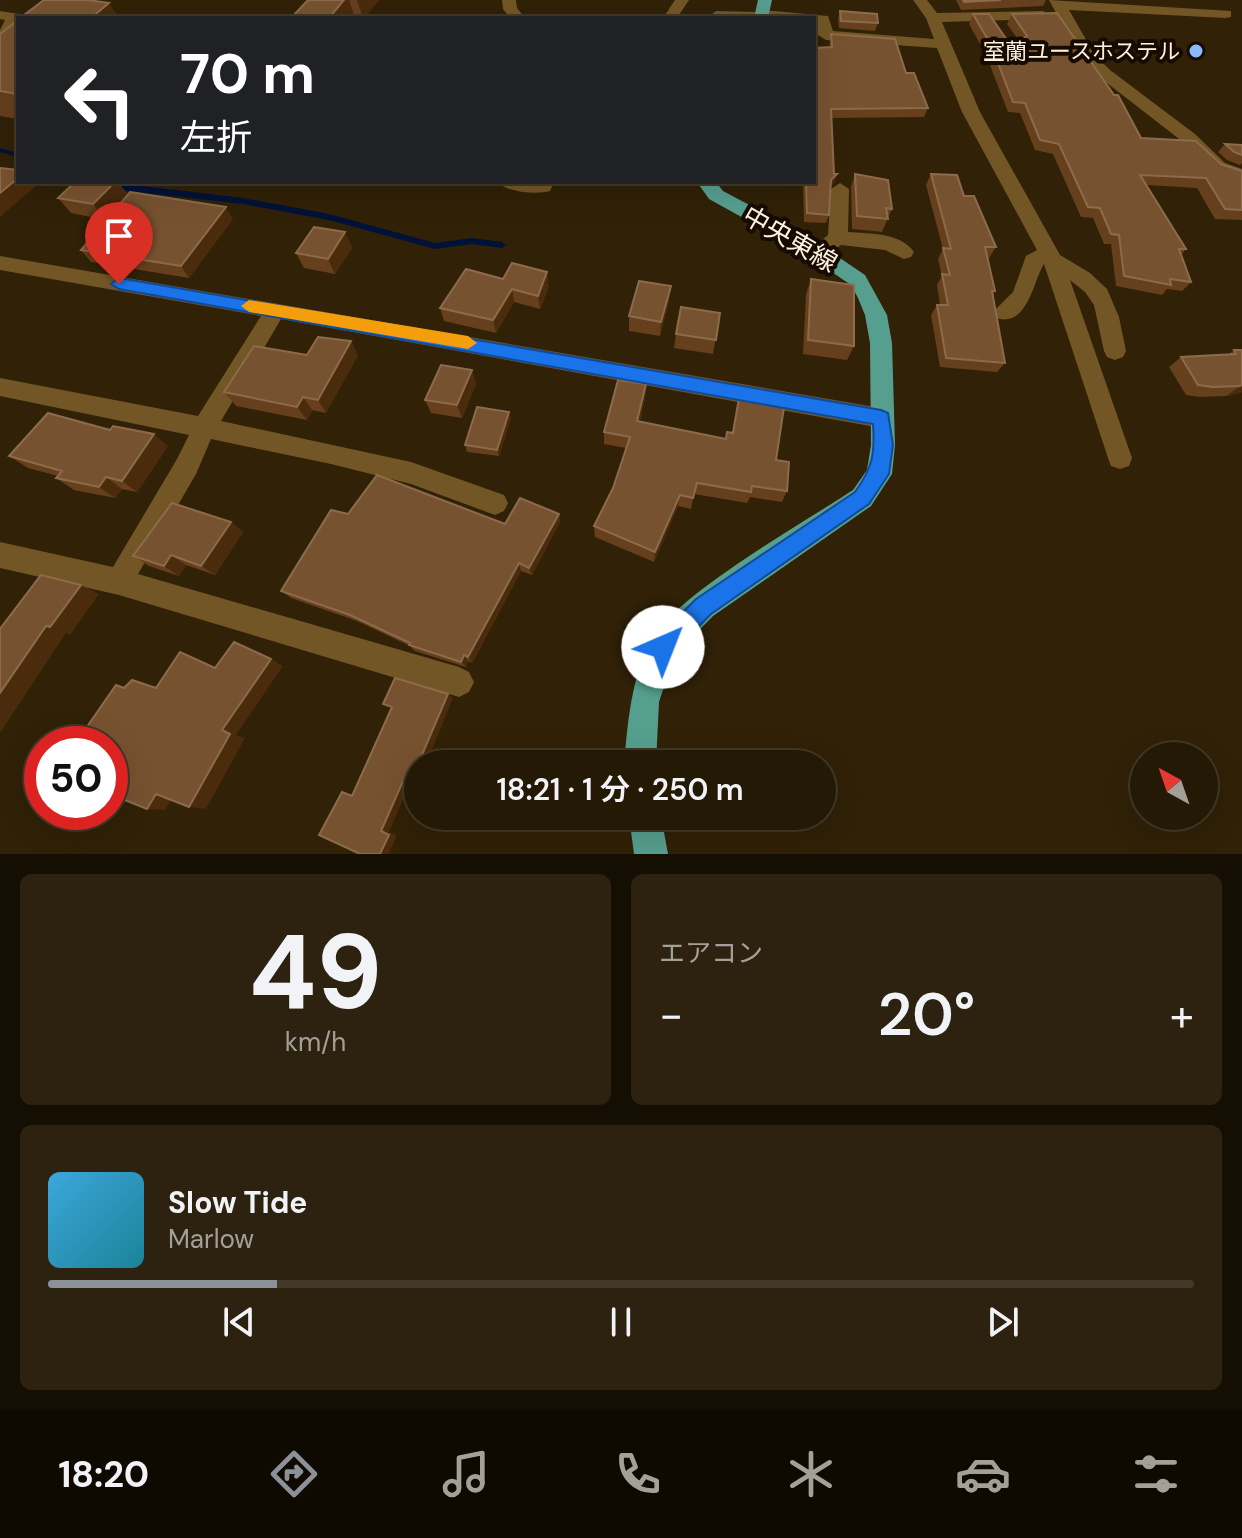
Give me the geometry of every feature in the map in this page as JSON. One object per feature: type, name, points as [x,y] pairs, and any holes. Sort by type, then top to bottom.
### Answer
[{"type":"main road","name":"中央東線","points":[[641,750],[644,702],[663,647],[703,606],[862,498],[879,474],[883,445],[881,343],[876,315],[858,280],[828,244],[742,211],[716,195],[708,184]]},
{"type":"main road","points":[[647,830],[651,854]]},
{"type":"street","points":[[920,0],[933,18],[971,112],[1051,256],[1120,458]]},
{"type":"street","points":[[982,0],[1004,36]]},
{"type":"street","points":[[933,18],[992,16],[1060,7],[1226,14]]},
{"type":"street","points":[[1060,7],[1088,57],[1104,73],[1189,138],[1219,167],[1242,175]]},
{"type":"street","points":[[715,16],[763,12],[795,16]]},
{"type":"street","points":[[0,15],[14,17],[0,45]]},
{"type":"street","points":[[816,18],[823,19],[826,35],[943,44]]},
{"type":"street","points":[[521,184],[543,187],[544,184]]},
{"type":"street","points":[[840,189],[828,244],[890,243],[904,252]]},
{"type":"street","points":[[1004,312],[1022,296],[1033,261],[1051,256],[1092,283],[1107,307],[1115,351]]},
{"type":"street","points":[[0,263],[881,418]]},
{"type":"street","points":[[119,582],[187,466],[204,427],[276,310]]},
{"type":"street","points":[[0,387],[331,453],[411,473],[495,503]]},
{"type":"street","points":[[0,555],[119,582],[459,682]]},
{"type":"building","points":[[44,0],[109,3],[93,16],[23,16]]},
{"type":"building","points":[[308,0],[344,0],[331,16],[293,16]]},
{"type":"building","points":[[840,11],[877,14],[878,23],[841,21]]},
{"type":"building","points":[[1057,13],[1114,95],[1118,95],[1141,138],[1196,141],[1221,164],[1242,171],[1242,210],[1225,209],[1206,178],[1140,175],[1186,249],[1179,249],[1191,282],[1170,279],[1171,285],[1124,276],[1119,235],[1111,234],[1100,208],[1088,207],[1059,144],[1040,140],[1025,103],[1013,102],[991,45],[973,14],[989,14],[1007,40],[1015,43],[1027,36],[1012,14]]},
{"type":"building","points":[[16,22],[16,94],[0,91],[0,34]]},
{"type":"building","points":[[831,34],[895,39],[906,73],[914,73],[928,108],[831,109],[834,174],[837,174],[831,180],[829,215],[807,213],[806,184],[816,184],[816,48],[832,47]]},
{"type":"building","points":[[1225,144],[1242,145],[1242,155],[1234,152]]},
{"type":"building","points":[[0,168],[16,170],[16,180],[0,193]]},
{"type":"building","points":[[855,174],[888,180],[892,209],[886,208],[888,219],[857,216]]},
{"type":"building","points":[[931,174],[957,175],[964,196],[974,196],[996,247],[985,247],[1005,363],[946,358],[937,305],[948,305],[942,274],[950,275],[943,248],[951,249]]},
{"type":"building","points":[[73,184],[113,184],[93,204],[58,198]]},
{"type":"building","points":[[130,192],[226,207],[181,266],[81,250]]},
{"type":"building","points":[[314,227],[345,232],[328,259],[296,253]]},
{"type":"building","points":[[512,263],[547,272],[538,296],[512,289],[493,320],[440,308],[466,269],[503,279]]},
{"type":"building","points":[[811,279],[854,285],[854,346],[808,340]]},
{"type":"building","points":[[639,281],[671,286],[661,322],[629,316]]},
{"type":"building","points":[[681,307],[720,313],[716,340],[676,334]]},
{"type":"building","points":[[318,337],[351,341],[318,400],[303,397],[297,407],[224,392],[254,346],[307,355]]},
{"type":"building","points":[[1234,350],[1242,350],[1240,386],[1198,385],[1181,357],[1236,354]]},
{"type":"building","points":[[441,365],[472,370],[457,405],[425,400]]},
{"type":"building","points":[[618,380],[646,384],[637,421],[726,439],[727,432],[733,433],[739,398],[784,407],[776,460],[789,462],[787,491],[752,486],[751,492],[697,483],[693,498],[680,495],[655,552],[594,526],[613,488],[630,437],[604,432]]},
{"type":"building","points":[[477,407],[509,412],[497,450],[465,445]]},
{"type":"building","points":[[48,413],[110,430],[113,426],[154,434],[122,481],[106,477],[99,487],[56,478],[62,471],[9,456]]},
{"type":"building","points":[[377,475],[505,524],[520,498],[559,514],[529,568],[519,563],[468,657],[464,655],[461,662],[409,645],[350,615],[281,591],[331,510],[348,514]]},
{"type":"building","points":[[172,503],[231,522],[201,566],[171,555],[164,566],[133,556]]},
{"type":"building","points":[[41,575],[81,585],[50,627],[46,626],[0,693],[0,629]]},
{"type":"building","points":[[234,642],[271,659],[222,730],[230,734],[189,807],[156,794],[147,809],[128,801],[128,726],[88,726],[116,685],[124,688],[132,680],[156,688],[180,652],[215,668]]},
{"type":"building","points":[[395,678],[448,694],[424,750],[404,750],[404,781],[381,831],[389,835],[380,854],[360,854],[319,835],[342,792],[352,796],[392,707],[383,704]]},
{"type":"waterway","points":[[0,150],[16,154]]},
{"type":"waterway","points":[[106,184],[243,201],[329,217],[435,246],[472,241],[502,245]]},
{"type":"slow traffic","points":[[249,306],[468,343]]},
{"type":"place","name":"室蘭ユースホステル","points":[[1196,51]]},
{"type":"route","points":[[119,284],[881,418],[883,445],[879,474],[862,498],[703,606],[663,647]]}]
